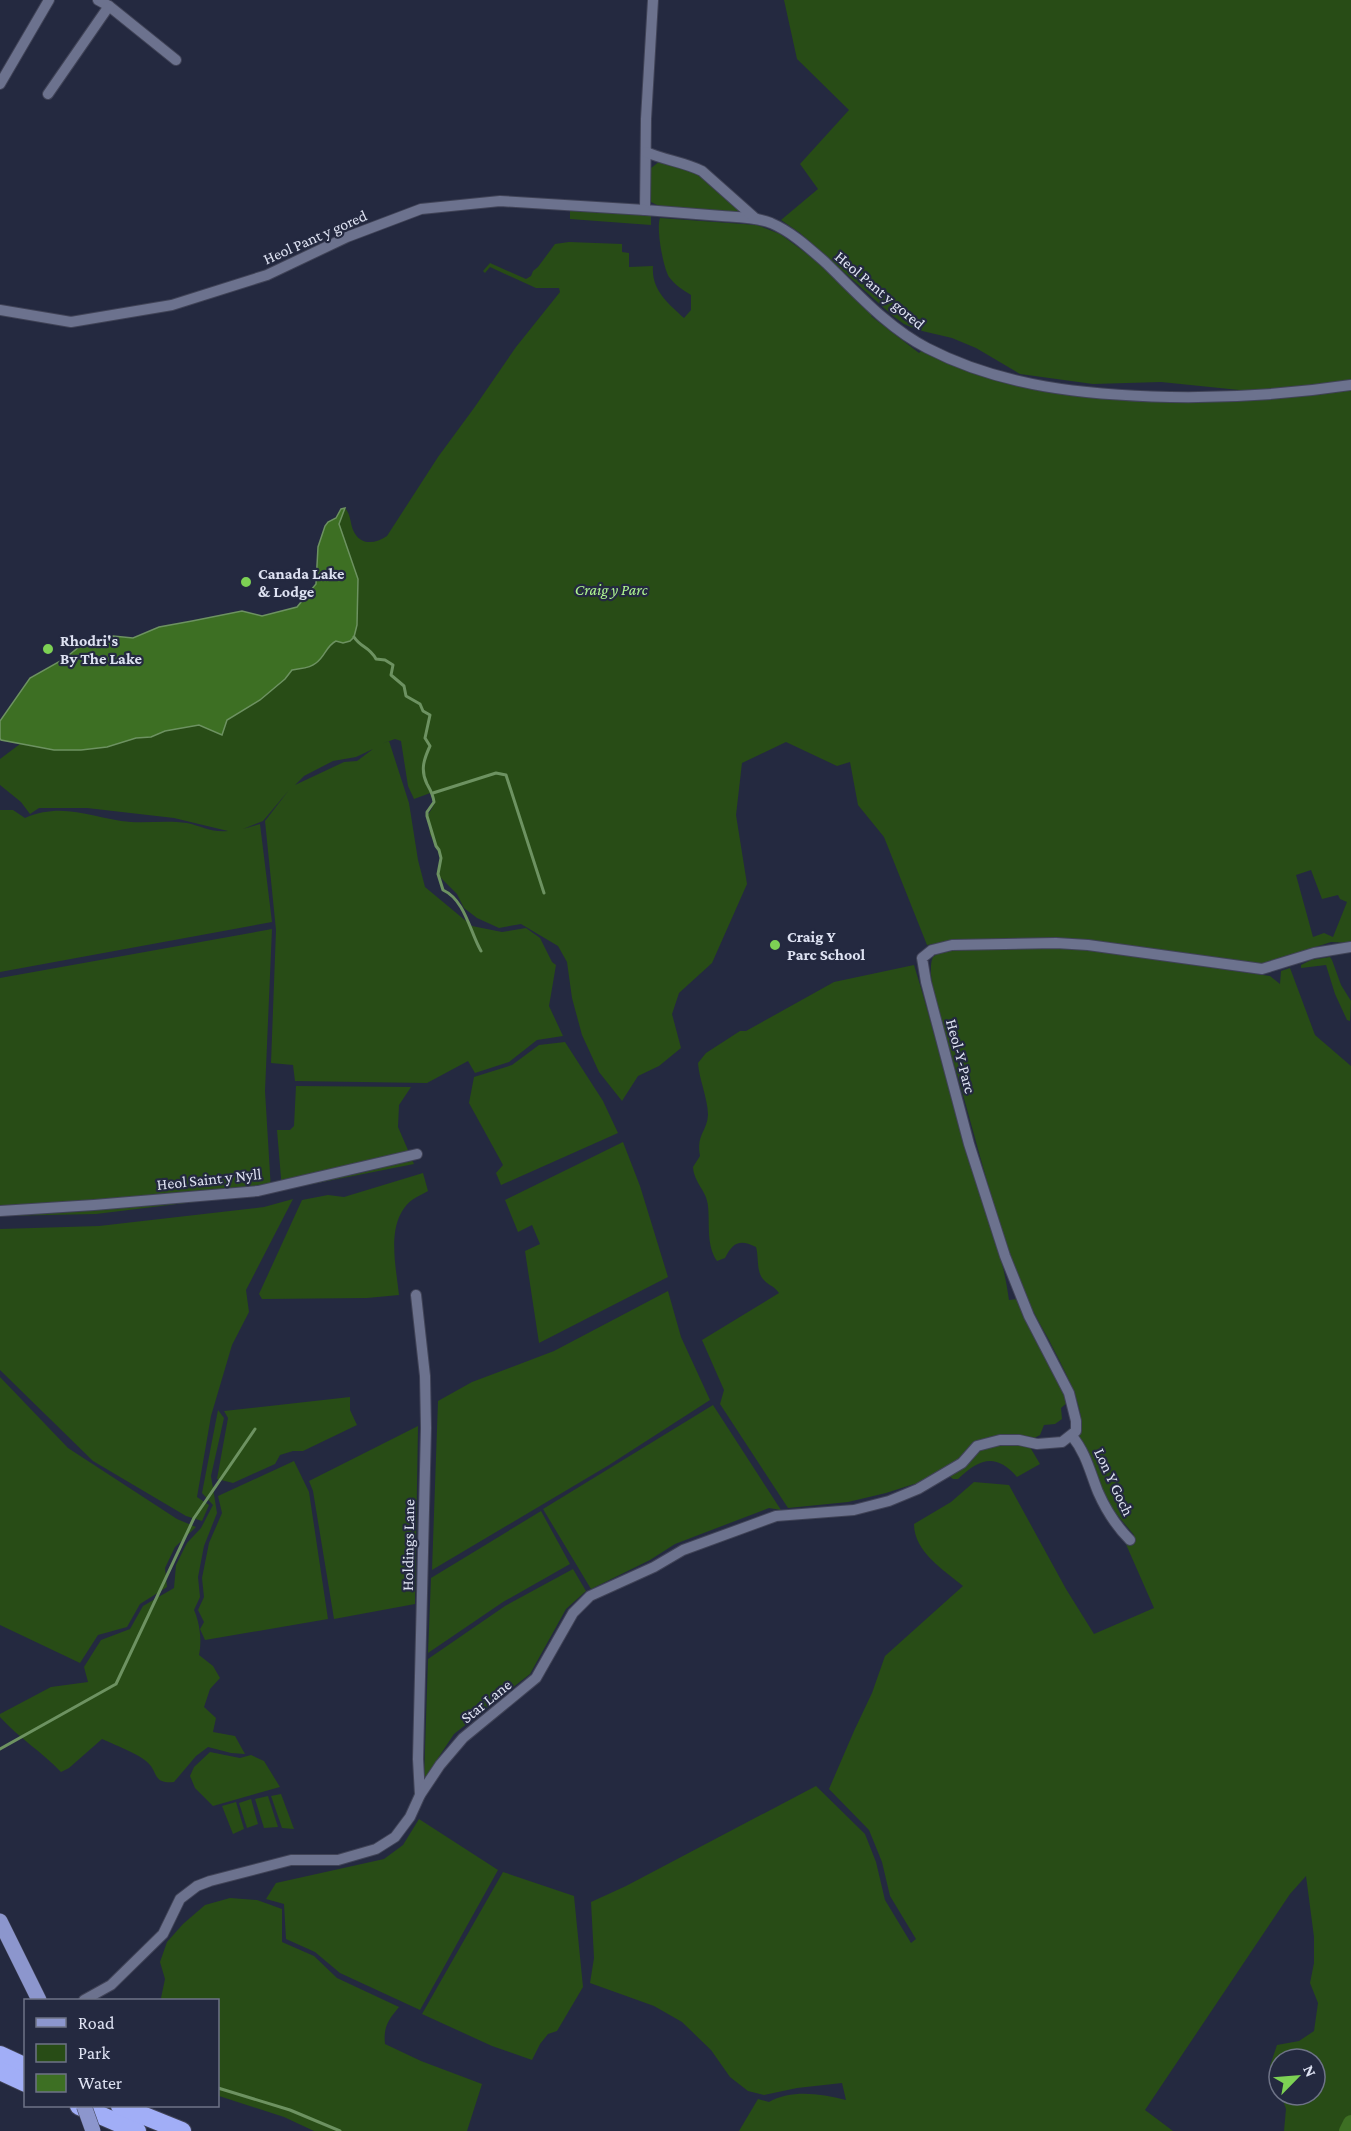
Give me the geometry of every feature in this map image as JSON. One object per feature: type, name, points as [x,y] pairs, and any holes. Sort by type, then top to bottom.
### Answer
[{"type":"highway","points":[[0,2055],[24,2066]]},
{"type":"highway","points":[[0,2072],[24,2082]]},
{"type":"highway","points":[[81,2107],[138,2131]]},
{"type":"highway","points":[[122,2107],[182,2131]]},
{"type":"main road","points":[[0,1921],[38,1999]]},
{"type":"main road","points":[[84,2107],[93,2131]]},
{"type":"street","points":[[0,84],[49,0]]},
{"type":"street","points":[[99,0],[176,60]]},
{"type":"street","points":[[645,210],[646,119],[653,0]]},
{"type":"street","points":[[48,94],[109,6]]},
{"type":"street","points":[[646,152],[702,171],[756,219]]},
{"type":"street","name":"Heol Pant y gored","points":[[0,310],[71,322],[172,305],[267,275],[347,237],[421,209],[500,201],[645,210],[756,219],[768,222],[792,235],[877,311],[925,347],[976,369],[1033,385],[1120,396],[1218,397],[1320,390],[1351,385]]},
{"type":"street","name":"Heol-Y-Parc","points":[[1072,1436],[1076,1431],[1077,1421],[1072,1401],[1063,1379],[1029,1316],[1005,1256],[969,1144],[926,982],[922,958],[932,950],[952,945],[1056,943],[1088,945],[1262,969],[1320,951],[1351,947]]},
{"type":"street","name":"Heol Saint y Nyll","points":[[0,1211],[258,1191],[417,1154]]},
{"type":"street","name":"Holdings Lane","points":[[416,1295],[425,1376],[426,1428],[418,1759],[420,1795]]},
{"type":"street","name":"Star Lane","points":[[87,1999],[111,1985],[163,1934],[180,1899],[197,1886],[291,1860],[338,1860],[376,1849],[395,1837],[410,1817],[420,1795],[440,1765],[463,1738],[536,1678],[573,1613],[590,1596],[654,1567],[683,1550],[776,1516],[854,1510],[890,1501],[962,1464],[977,1446],[1000,1440],[1062,1443],[1072,1436]]},
{"type":"street","name":"Lon Y Goch","points":[[1072,1436],[1081,1448],[1104,1505],[1120,1530],[1130,1540]]},
{"type":"green space","name":"Craig y Parc","points":[[784,0],[1351,0],[1351,943],[1331,942],[1266,963],[1249,965],[1117,945],[953,941],[927,945],[884,837],[858,805],[850,762],[837,766],[786,742],[742,763],[736,815],[747,884],[712,963],[679,993],[672,1014],[681,1048],[659,1066],[638,1076],[622,1101],[599,1072],[582,1035],[572,998],[567,962],[558,946],[521,924],[499,928],[477,918],[464,908],[457,894],[439,876],[441,855],[430,834],[428,815],[435,803],[433,792],[414,799],[408,786],[401,741],[395,739],[389,741],[409,803],[418,860],[425,887],[472,926],[502,932],[526,928],[540,938],[552,962],[556,965],[549,1006],[563,1036],[537,1040],[509,1062],[475,1073],[468,1061],[427,1083],[295,1081],[293,1065],[271,1063],[276,930],[265,821],[289,790],[263,821],[243,829],[260,824],[272,922],[0,972],[0,810],[13,810],[25,818],[39,813],[66,811],[131,822],[180,822],[212,830],[228,831],[174,818],[87,808],[39,808],[30,814],[21,802],[0,785],[0,759],[20,744],[54,750],[107,747],[136,738],[151,737],[165,731],[199,725],[213,730],[265,696],[292,670],[313,665],[322,658],[333,643],[350,641],[354,637],[357,625],[358,579],[339,524],[345,508],[353,530],[360,539],[373,542],[387,536],[438,457],[516,347],[560,292],[559,288],[536,288],[490,267],[485,273],[483,271],[490,263],[526,279],[531,276],[555,244],[569,242],[622,244],[622,252],[629,253],[629,267],[653,266],[655,282],[662,296],[684,318],[691,310],[691,295],[669,277],[662,257],[660,218],[757,225],[780,234],[810,256],[818,257],[877,311],[871,316],[919,353],[925,347],[976,369],[1109,395],[1249,391],[1161,382],[1093,384],[1020,374],[976,348],[952,338],[918,330],[893,316],[800,233],[781,220],[818,189],[800,164],[849,110],[797,59]],"holes":[[[373,749],[357,761],[344,762],[295,785],[304,776],[333,761],[356,757]],[[1311,870],[1322,899],[1338,895],[1340,899],[1347,902],[1333,937],[1324,933],[1313,937],[1296,875]]]},
{"type":"green space","points":[[660,161],[681,165],[692,171],[724,196],[740,211],[740,214],[665,209],[647,200],[646,172]]},
{"type":"green space","points":[[570,205],[651,210],[651,225],[570,219]]},
{"type":"green space","points":[[272,929],[265,1091],[271,1190],[251,1195],[96,1214],[0,1216],[0,978]]},
{"type":"green space","points":[[956,948],[1073,948],[1270,976],[1280,984],[1281,971],[1290,968],[1315,1035],[1351,1066],[1351,2131],[1284,2131],[1285,2107],[1327,2107],[1327,2047],[1276,2047],[1299,2041],[1314,2031],[1318,2003],[1310,1983],[1314,1963],[1314,1937],[1306,1876],[1290,1894],[1145,2110],[1173,2131],[739,2131],[758,2099],[769,2102],[788,2095],[807,2094],[846,2100],[842,2083],[797,2088],[764,2095],[748,2091],[730,2077],[711,2050],[682,2022],[654,2006],[590,1983],[594,1958],[591,1902],[626,1886],[816,1786],[865,1834],[876,1862],[885,1900],[911,1943],[916,1939],[890,1896],[882,1862],[869,1830],[829,1789],[872,1693],[885,1656],[963,1586],[924,1552],[915,1534],[914,1524],[951,1502],[974,1482],[1009,1485],[1066,1589],[1094,1634],[1154,1608],[1125,1542],[1127,1537],[1134,1535],[1113,1510],[1093,1462],[1078,1437],[1081,1416],[1078,1403],[1060,1361],[1034,1314],[1012,1261],[939,1016],[931,967],[933,957],[938,953]]},
{"type":"green space","points":[[1330,957],[1341,985],[1351,1001],[1350,1021],[1347,1020],[1335,994],[1326,965],[1301,968],[1301,965],[1311,960]]},
{"type":"green space","points":[[914,965],[960,1128],[1000,1256],[1009,1300],[1017,1299],[1068,1402],[1061,1408],[1062,1419],[1055,1424],[1044,1425],[1040,1435],[1027,1442],[1040,1464],[1017,1477],[1002,1464],[988,1461],[974,1466],[958,1479],[953,1479],[945,1473],[918,1489],[914,1484],[848,1502],[788,1508],[720,1404],[724,1390],[702,1340],[779,1293],[761,1277],[756,1247],[746,1243],[734,1245],[725,1258],[717,1261],[711,1248],[707,1201],[693,1167],[700,1156],[699,1143],[708,1115],[698,1063],[706,1053],[740,1031],[746,1031],[834,982]]},
{"type":"green space","points":[[565,1042],[603,1101],[618,1133],[501,1185],[496,1173],[503,1165],[469,1103],[474,1077],[512,1065],[539,1045]]},
{"type":"green space","points":[[296,1086],[411,1087],[399,1105],[398,1127],[414,1164],[282,1190],[277,1130],[290,1130],[294,1126]]},
{"type":"green space","points":[[623,1142],[640,1186],[668,1277],[539,1343],[525,1251],[540,1244],[532,1225],[518,1232],[505,1200]]},
{"type":"green space","points":[[423,1173],[428,1191],[412,1200],[404,1209],[395,1232],[399,1295],[367,1298],[262,1299],[259,1294],[302,1200],[328,1195],[344,1197]]},
{"type":"green space","points":[[293,1199],[246,1290],[249,1312],[232,1345],[211,1416],[197,1497],[209,1505],[202,1521],[186,1516],[93,1461],[0,1370],[0,1229],[99,1226],[264,1207]]},
{"type":"green space","points":[[668,1291],[681,1337],[710,1400],[609,1465],[432,1570],[438,1401],[472,1382],[554,1351]]},
{"type":"green space","points":[[0,1377],[68,1448],[177,1519],[196,1527],[175,1547],[165,1568],[167,1587],[140,1604],[127,1627],[98,1635],[80,1663],[0,1625]]},
{"type":"green space","points":[[350,1397],[350,1410],[357,1425],[303,1451],[280,1455],[275,1464],[233,1483],[217,1479],[228,1418],[224,1411]]},
{"type":"green space","points":[[713,1405],[781,1510],[769,1508],[675,1544],[650,1560],[591,1589],[543,1509]]},
{"type":"green space","points":[[218,1410],[224,1418],[211,1476],[217,1513],[204,1546],[198,1577],[200,1597],[194,1610],[200,1632],[199,1655],[213,1666],[220,1678],[210,1689],[204,1707],[216,1718],[213,1732],[235,1736],[245,1754],[208,1747],[196,1756],[174,1782],[167,1782],[158,1779],[150,1765],[142,1758],[102,1739],[69,1768],[61,1772],[7,1725],[0,1714],[51,1687],[88,1682],[84,1667],[101,1640],[130,1629],[143,1606],[174,1588],[176,1565],[187,1543],[201,1528],[213,1505],[202,1493]]},
{"type":"green space","points":[[418,1426],[415,1604],[334,1619],[313,1491],[309,1481]]},
{"type":"green space","points":[[294,1461],[309,1492],[328,1619],[205,1640],[200,1629],[204,1622],[198,1610],[204,1597],[202,1578],[209,1543],[222,1513],[218,1496]]},
{"type":"green space","points":[[541,1511],[570,1564],[503,1602],[428,1653],[431,1578]]},
{"type":"green space","points":[[573,1569],[586,1591],[566,1609],[530,1674],[454,1734],[424,1779],[428,1659],[505,1606]]},
{"type":"green space","points":[[210,1752],[240,1758],[251,1755],[264,1761],[280,1787],[213,1806],[195,1788],[190,1776],[194,1767]]},
{"type":"green space","points":[[281,1794],[294,1829],[282,1828],[271,1796]]},
{"type":"green space","points":[[268,1796],[278,1827],[264,1828],[255,1799]]},
{"type":"green space","points":[[251,1799],[258,1824],[247,1828],[239,1803]]},
{"type":"green space","points":[[236,1802],[244,1829],[233,1834],[222,1806]]},
{"type":"green space","points":[[419,1819],[498,1870],[420,2010],[340,1973],[315,1952],[286,1939],[284,1904],[266,1899],[276,1883],[384,1859],[403,1845]]},
{"type":"green space","points":[[503,1872],[574,1896],[583,1987],[557,2031],[548,2034],[532,2060],[492,2046],[422,2014]]},
{"type":"green space","points":[[230,1898],[257,1900],[282,1909],[282,1942],[314,1956],[337,1978],[399,2007],[388,2024],[385,2044],[421,2061],[482,2084],[467,2131],[314,2131],[284,2117],[219,2096],[219,1999],[161,1998],[165,1979],[160,1962],[167,1942],[205,1905]]},
{"type":"water","points":[[345,508],[339,524],[358,579],[357,625],[354,637],[343,643],[336,641],[333,643],[313,665],[292,670],[260,700],[227,720],[222,735],[199,725],[165,731],[151,737],[136,738],[107,747],[81,750],[54,750],[1,740],[0,721],[30,678],[64,659],[79,647],[97,639],[113,636],[133,638],[159,627],[242,611],[262,616],[297,607],[316,584],[318,547],[325,526],[336,518],[341,509]]},
{"type":"waterway","points":[[354,637],[376,659],[385,660],[393,665],[391,675],[404,686],[406,696],[420,704],[423,711],[430,715],[425,738],[430,746],[423,769],[434,802],[427,816],[441,858],[438,874],[443,890],[457,901],[462,909],[481,951]]},
{"type":"waterway","points":[[433,793],[496,773],[506,775],[544,893]]},
{"type":"waterway","points":[[0,1749],[116,1684],[194,1518],[255,1429]]},
{"type":"waterway","points":[[219,2088],[290,2110],[340,2131]]},
{"type":"waterway","points":[[1347,2131],[1351,2123]]},
{"type":"place","name":"Canada Lake & Lodge","points":[[246,582]]},
{"type":"place","name":"Rhodri's By The Lake","points":[[48,649]]},
{"type":"place","name":"Craig Y Parc School","points":[[775,945]]}]
